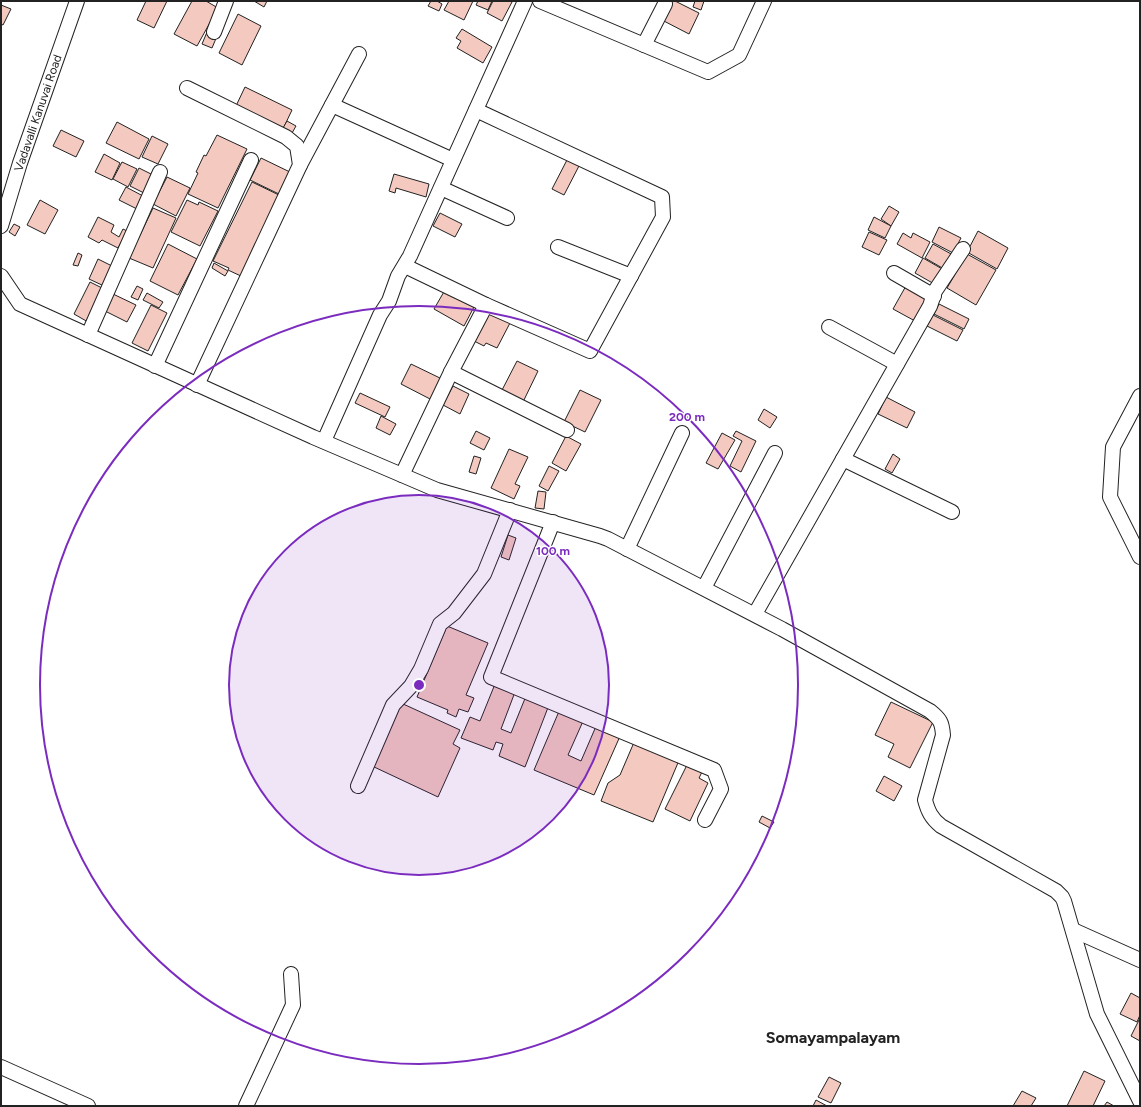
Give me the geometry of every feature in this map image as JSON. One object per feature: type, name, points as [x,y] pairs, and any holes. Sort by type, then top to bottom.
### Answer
[{"type":"street","name":"Vadavalli Kanuvai Road","points":[[1,226],[20,163],[77,1]]},
{"type":"street","points":[[214,32],[226,1]]},
{"type":"street","points":[[324,441],[380,315],[389,301],[398,276],[410,256],[525,1]]},
{"type":"street","points":[[540,1],[708,72],[739,55],[764,1]]},
{"type":"street","points":[[644,45],[665,4]]},
{"type":"street","points":[[197,385],[300,165],[360,54]]},
{"type":"street","points":[[187,88],[286,137],[297,146],[300,165]]},
{"type":"street","points":[[332,105],[453,160]]},
{"type":"street","points":[[405,266],[486,305],[590,351],[664,217],[662,198],[476,110]]},
{"type":"street","points":[[155,366],[251,160]]},
{"type":"street","points":[[88,335],[160,172]]},
{"type":"street","points":[[440,188],[507,218]]},
{"type":"street","points":[[558,247],[631,276]]},
{"type":"street","points":[[755,614],[930,306],[935,291],[963,249]]},
{"type":"street","points":[[894,274],[934,296]]},
{"type":"street","points":[[1,276],[20,304]]},
{"type":"street","points":[[1,296],[197,385],[437,490],[600,536],[755,614],[930,711],[938,717],[943,735],[925,800],[933,820],[940,826],[1059,894],[1064,901],[1097,1014],[1140,1101]]},
{"type":"street","points":[[402,475],[451,372],[486,305]]},
{"type":"street","points":[[829,327],[897,364]]},
{"type":"street","points":[[451,372],[567,430]]},
{"type":"street","points":[[1140,396],[1113,447],[1110,497],[1140,557]]},
{"type":"street","points":[[627,549],[682,433]]},
{"type":"street","points":[[704,588],[774,453]]},
{"type":"street","points":[[843,459],[952,512]]},
{"type":"street","points":[[358,786],[393,705],[411,686],[421,669],[440,624],[454,613],[484,574],[510,510]]},
{"type":"street","points":[[553,522],[491,677],[714,770],[721,789],[705,820]]},
{"type":"street","points":[[1073,930],[1140,960]]},
{"type":"street","points":[[246,1106],[293,1005],[291,974]]},
{"type":"street","points":[[1,1067],[88,1106]]},
{"type":"building","points":[[146,1],[167,1],[154,28],[137,20]]},
{"type":"building","points":[[192,1],[206,1],[218,8],[197,46],[174,34]]},
{"type":"building","points":[[254,1],[267,1],[264,7]]},
{"type":"building","points":[[431,1],[437,1],[442,4],[439,11],[428,6]]},
{"type":"building","points":[[449,1],[473,1],[464,20],[444,10]]},
{"type":"building","points":[[478,1],[492,1],[488,10],[476,5]]},
{"type":"building","points":[[493,1],[512,2],[502,21],[487,13]]},
{"type":"building","points":[[669,1],[675,1],[699,13],[689,34],[660,19]]},
{"type":"building","points":[[695,1],[704,1],[701,10],[693,7]]},
{"type":"building","points":[[1,5],[11,9],[3,25],[1,24]]},
{"type":"building","points":[[238,14],[261,26],[242,65],[219,53]]},
{"type":"building","points":[[462,29],[492,47],[483,63],[457,48],[461,41],[456,38]]},
{"type":"building","points":[[207,32],[217,36],[212,48],[202,44]]},
{"type":"building","points":[[245,87],[292,110],[282,131],[235,108]]},
{"type":"building","points":[[287,121],[296,126],[292,133],[283,128]]},
{"type":"building","points":[[117,122],[149,139],[139,159],[106,143]]},
{"type":"building","points":[[61,130],[84,141],[76,157],[53,146]]},
{"type":"building","points":[[217,135],[247,149],[218,208],[188,194],[198,173],[196,172],[204,155],[206,156]]},
{"type":"building","points":[[152,136],[168,144],[158,164],[142,157]]},
{"type":"building","points":[[104,154],[120,163],[112,180],[95,172]]},
{"type":"building","points":[[261,158],[292,173],[281,195],[250,180]]},
{"type":"building","points":[[568,158],[580,164],[564,195],[552,189]]},
{"type":"building","points":[[122,162],[137,169],[128,187],[113,179]]},
{"type":"building","points":[[139,168],[155,176],[146,194],[130,186]]},
{"type":"building","points":[[394,174],[429,184],[426,197],[396,188],[395,193],[389,191]]},
{"type":"building","points":[[167,177],[190,188],[176,216],[153,204]]},
{"type":"building","points":[[252,182],[281,196],[243,277],[228,270],[229,268],[213,261]]},
{"type":"building","points":[[126,187],[143,196],[137,209],[119,200]]},
{"type":"building","points":[[40,200],[58,210],[45,234],[27,225]]},
{"type":"building","points":[[187,200],[198,205],[199,202],[218,211],[200,246],[171,232]]},
{"type":"building","points":[[889,206],[899,212],[891,226],[881,219]]},
{"type":"building","points":[[153,208],[176,218],[153,268],[129,258]]},
{"type":"building","points":[[440,213],[462,224],[455,237],[433,226]]},
{"type":"building","points":[[98,217],[114,225],[111,232],[119,237],[123,229],[127,231],[118,248],[102,240],[99,243],[88,237]]},
{"type":"building","points":[[874,217],[891,226],[885,238],[868,230]]},
{"type":"building","points":[[14,224],[20,227],[15,236],[9,232]]},
{"type":"building","points":[[939,227],[961,238],[953,253],[932,242]]},
{"type":"building","points":[[978,231],[1008,248],[997,269],[967,252]]},
{"type":"building","points":[[869,232],[887,240],[879,255],[862,247]]},
{"type":"building","points":[[903,233],[911,238],[913,233],[930,242],[922,258],[897,244]]},
{"type":"building","points":[[168,244],[197,259],[178,295],[150,281]]},
{"type":"building","points":[[933,244],[953,255],[944,269],[925,258]]},
{"type":"building","points":[[78,253],[82,255],[78,266],[73,265]]},
{"type":"building","points":[[967,254],[996,270],[976,305],[947,288]]},
{"type":"building","points":[[923,258],[944,270],[936,285],[915,273]]},
{"type":"building","points":[[98,259],[112,266],[104,286],[89,279]]},
{"type":"building","points":[[214,263],[228,271],[225,276],[212,268]]},
{"type":"building","points":[[90,282],[104,289],[88,322],[74,314]]},
{"type":"building","points":[[907,284],[929,296],[915,321],[893,309]]},
{"type":"building","points":[[137,286],[143,289],[138,300],[131,297]]},
{"type":"building","points":[[445,290],[474,307],[464,326],[434,309]]},
{"type":"building","points":[[147,293],[163,302],[159,308],[143,300]]},
{"type":"building","points":[[113,294],[136,305],[127,322],[105,311]]},
{"type":"building","points":[[939,304],[969,319],[964,329],[934,314]]},
{"type":"building","points":[[151,305],[167,313],[148,351],[132,343]]},
{"type":"building","points":[[489,312],[510,323],[497,348],[486,343],[484,346],[474,341]]},
{"type":"building","points":[[933,315],[963,330],[957,341],[927,326]]},
{"type":"building","points":[[517,361],[538,371],[523,402],[501,392]]},
{"type":"building","points":[[411,364],[442,379],[432,400],[401,384]]},
{"type":"building","points":[[453,386],[469,394],[460,414],[443,405]]},
{"type":"building","points":[[580,390],[601,400],[585,432],[564,422]]},
{"type":"building","points":[[360,393],[390,407],[385,417],[355,403]]},
{"type":"building","points":[[886,397],[915,412],[907,428],[878,414]]},
{"type":"building","points":[[764,409],[777,417],[770,428],[758,420]]},
{"type":"building","points":[[381,416],[396,424],[390,435],[376,428]]},
{"type":"building","points":[[476,431],[490,438],[484,450],[470,443]]},
{"type":"building","points":[[736,431],[756,441],[741,472],[730,466],[742,441],[733,436]]},
{"type":"building","points":[[722,433],[735,440],[718,469],[706,463]]},
{"type":"building","points":[[566,436],[581,444],[566,471],[552,463]]},
{"type":"building","points":[[509,449],[528,457],[515,484],[520,486],[514,499],[491,488]]},
{"type":"building","points":[[893,454],[900,459],[892,473],[885,469]]},
{"type":"building","points":[[474,456],[481,458],[476,474],[469,472]]},
{"type":"building","points":[[549,466],[559,471],[548,491],[539,486]]},
{"type":"building","points":[[538,491],[546,492],[544,509],[535,508]]},
{"type":"building","points":[[508,535],[516,538],[509,560],[501,557]]},
{"type":"building","points":[[447,626],[488,643],[466,695],[474,698],[468,712],[459,709],[456,717],[447,713],[448,710],[417,697]]},
{"type":"building","points":[[495,684],[515,692],[501,729],[511,733],[526,696],[549,705],[525,767],[499,756],[503,744],[496,742],[493,750],[461,738],[470,717],[480,721]]},
{"type":"building","points":[[891,702],[933,722],[910,768],[888,757],[894,744],[875,735]]},
{"type":"building","points":[[401,703],[460,730],[453,744],[460,748],[438,797],[372,766]]},
{"type":"building","points":[[560,709],[584,719],[568,755],[581,761],[597,724],[621,734],[594,795],[534,770]]},
{"type":"building","points":[[635,740],[680,758],[653,822],[601,801],[608,783],[620,775]]},
{"type":"building","points":[[688,763],[703,770],[699,778],[708,783],[690,821],[665,809]]},
{"type":"building","points":[[884,776],[902,786],[894,801],[876,791]]},
{"type":"building","points":[[762,816],[774,822],[770,828],[759,822]]},
{"type":"building","points":[[1131,993],[1140,998],[1140,1015],[1137,1022],[1120,1014]]},
{"type":"building","points":[[1140,1018],[1140,1041],[1131,1036]]},
{"type":"building","points":[[1084,1071],[1105,1081],[1093,1106],[1067,1106]]},
{"type":"building","points":[[829,1077],[841,1083],[831,1103],[818,1097]]},
{"type":"building","points":[[1022,1091],[1036,1098],[1031,1106],[1013,1106]]},
{"type":"building","points":[[816,1100],[827,1106],[813,1106]]},
{"type":"building","points":[[1107,1102],[1114,1106],[1104,1106]]},
{"type":"district","name":"Somayampalayam","points":[[833,1037]]}]
